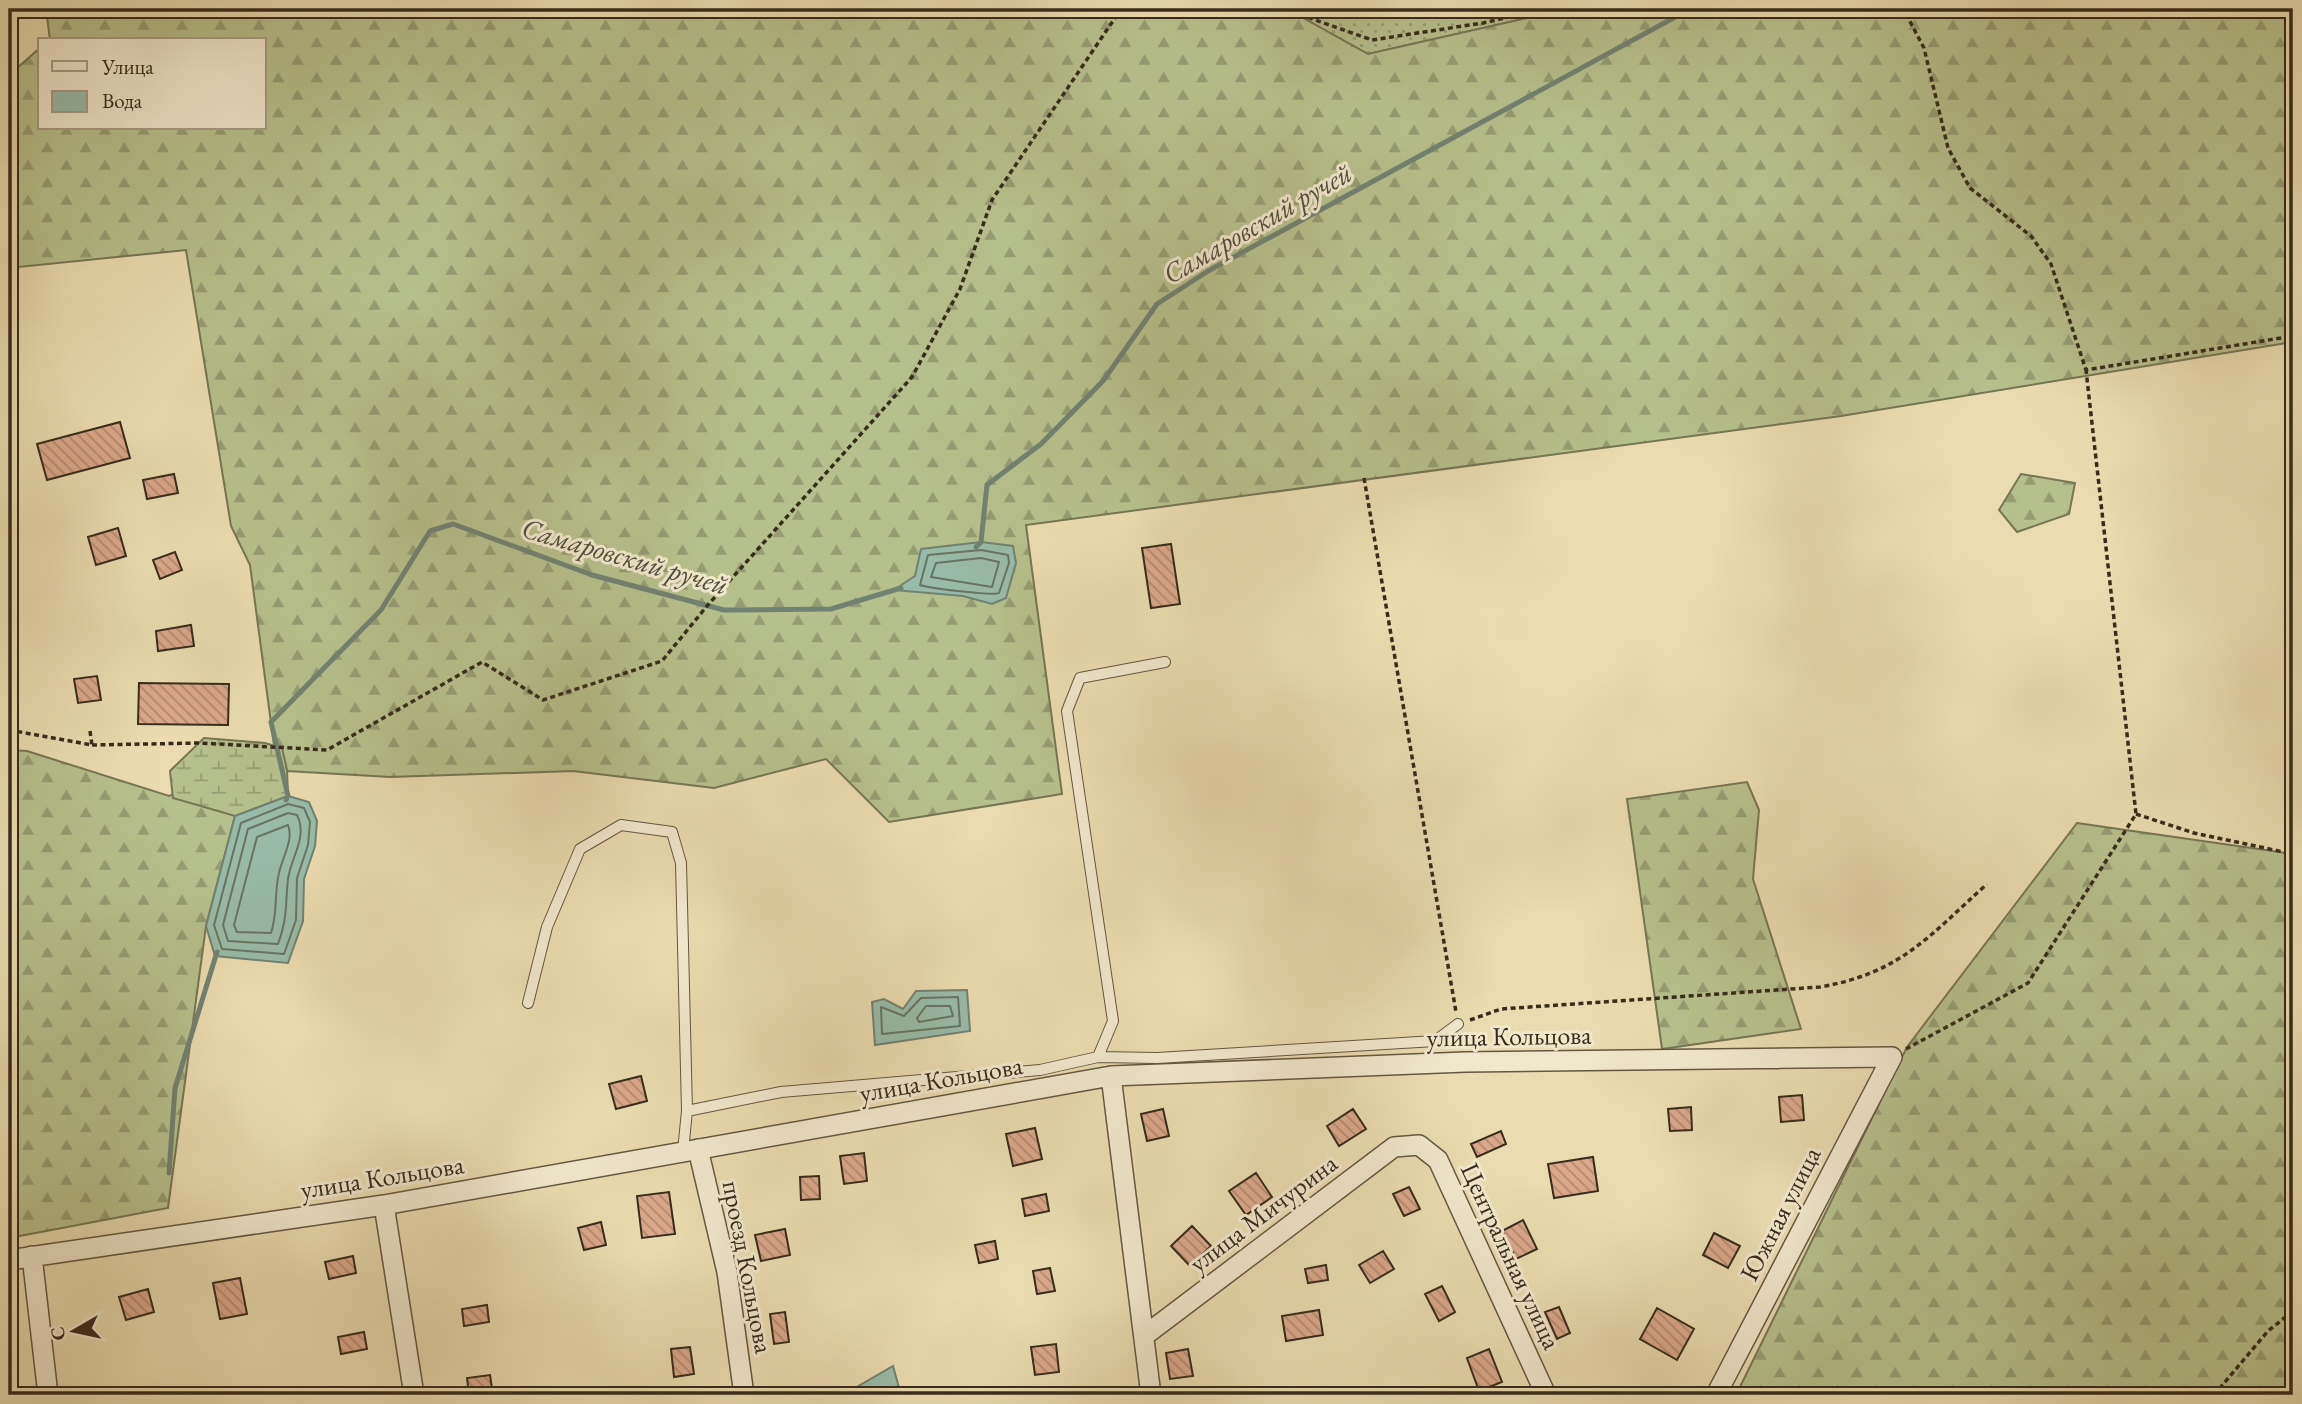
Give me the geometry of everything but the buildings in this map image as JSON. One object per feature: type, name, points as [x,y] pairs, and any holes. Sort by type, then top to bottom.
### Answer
[{"type":"street","name":"улица Кольцова","points":[[9,1260],[384,1205],[1111,1076],[1465,1062],[1892,1057]]},
{"type":"street","name":"Южная улица","points":[[1716,1395],[1892,1057]]},
{"type":"street","points":[[1111,1076],[1151,1395]]},
{"type":"street","name":"улица Мичурина","points":[[1144,1336],[1394,1147],[1419,1145]]},
{"type":"street","name":"Центральная улица","points":[[1419,1145],[1438,1160],[1546,1395]]},
{"type":"street","name":"проезд Кольцова","points":[[690,1150],[727,1272],[744,1395]]},
{"type":"street","points":[[384,1205],[414,1395]]},
{"type":"street","points":[[32,1256],[48,1395]]},
{"type":"lane","points":[[1098,1057],[1113,1021],[1067,711],[1080,678],[1165,662]]},
{"type":"lane","points":[[528,1003],[547,927],[580,849],[621,825],[671,832],[681,863],[690,1150]]},
{"type":"lane","points":[[687,1111],[781,1092],[1040,1070],[1098,1057],[1157,1058],[1435,1041],[1458,1024]]},
{"type":"path","points":[[9,730],[92,746],[200,743],[327,750],[482,662],[543,700],[663,661],[707,606],[912,377],[960,289],[992,200],[1121,9]]},
{"type":"path","points":[[1284,9],[1372,40],[1483,23],[1542,9]]},
{"type":"path","points":[[1892,1057],[2028,983],[2136,814],[2086,370],[2051,264],[2031,236],[1970,188],[1948,148],[1924,48],[1906,14],[1899,9]]},
{"type":"path","points":[[2086,370],[2293,336]]},
{"type":"path","points":[[1364,478],[1458,1024],[1501,1009],[1821,987],[1857,980],[1906,957],[1986,884]]},
{"type":"path","points":[[90,731],[92,746]]},
{"type":"path","points":[[2136,814],[2194,834],[2293,854]]},
{"type":"path","points":[[2214,1395],[2268,1331],[2293,1311]]},
{"type":"green space","points":[[46,9],[1287,9],[1368,54],[1567,9],[2293,9],[2293,342],[1841,416],[1026,525],[1062,794],[889,822],[826,759],[714,788],[573,771],[390,777],[287,771],[235,816],[206,926],[168,1208],[9,1238],[9,750],[27,751],[169,796],[275,753],[250,565],[231,526],[186,250],[9,268],[9,75],[38,50],[38,130],[266,130],[266,38],[50,38]]},
{"type":"green space","points":[[1287,9],[1567,9],[1368,54]]},
{"type":"green space","points":[[2021,474],[2075,483],[2069,514],[2017,532],[1999,510]]},
{"type":"green space","points":[[204,738],[265,743],[282,748],[287,770],[288,796],[235,816],[173,798],[170,771]]},
{"type":"green space","points":[[1747,782],[1759,810],[1753,879],[1801,1029],[1662,1049],[1627,799]]},
{"type":"green space","points":[[2077,823],[2293,854],[2293,1395],[1736,1395],[1907,1047]]},
{"type":"water","points":[[981,542],[1013,546],[1016,563],[1006,598],[992,604],[963,596],[894,590],[915,576],[921,549]]},
{"type":"water","points":[[288,796],[309,802],[317,821],[315,846],[304,879],[303,921],[288,963],[215,956],[206,926],[235,816]]},
{"type":"water","points":[[967,990],[970,1031],[875,1045],[872,1002],[884,999],[903,1009],[916,991]]},
{"type":"water","points":[[893,1366],[901,1395],[843,1395]]},
{"type":"waterway","name":"Самаровский ручей","points":[[976,547],[981,542],[987,485],[1041,444],[1103,381],[1157,304],[1208,271],[1690,9]]},
{"type":"waterway","name":"Самаровский ручей","points":[[286,800],[288,796],[271,722],[381,610],[430,531],[453,524],[592,575],[724,610],[831,609],[901,588]]},
{"type":"waterway","name":"Самаровский ручей","points":[[169,1173],[175,1088],[217,952]]}]
